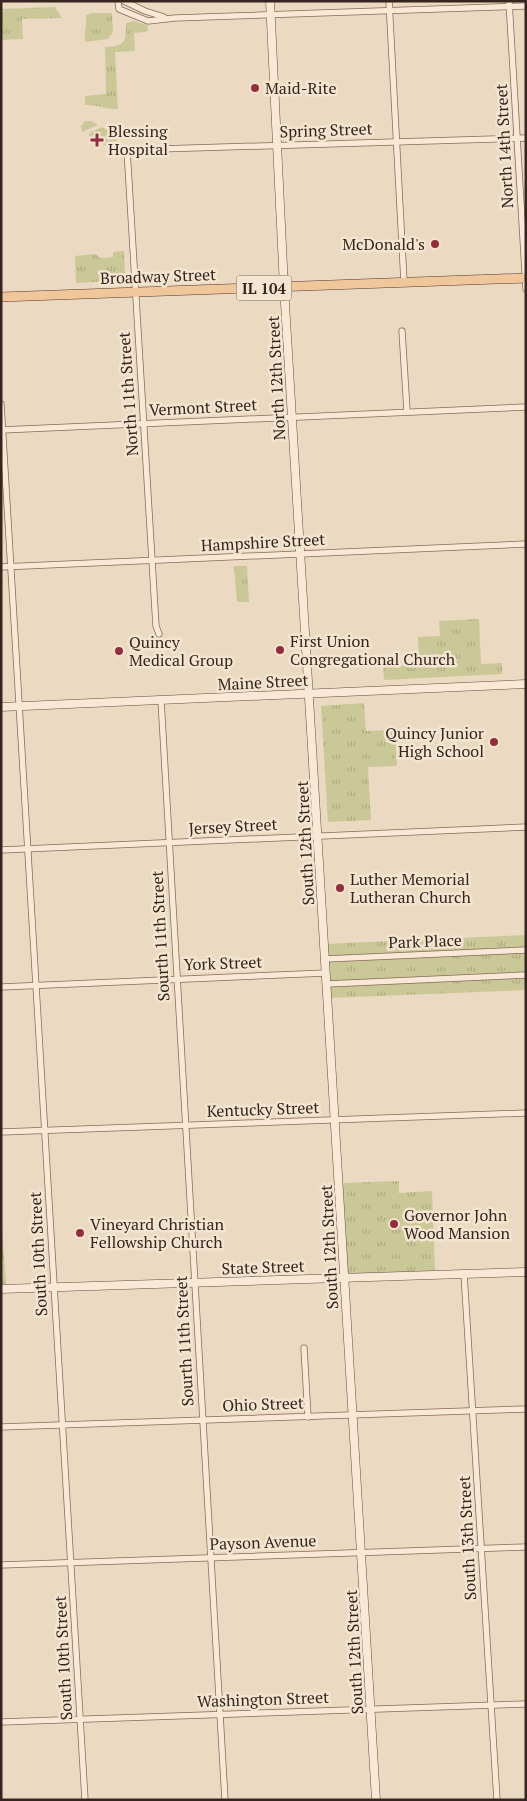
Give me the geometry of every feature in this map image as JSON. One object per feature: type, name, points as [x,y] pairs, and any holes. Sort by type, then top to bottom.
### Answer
[{"type":"main road","name":"Broadway Street","points":[[1,297],[525,278]]},
{"type":"street","points":[[118,1],[118,9],[148,21],[166,18],[271,16],[510,4],[526,6]]},
{"type":"street","points":[[124,1],[166,18]]},
{"type":"street","name":"North 12th Street","points":[[270,1],[284,287],[309,694]]},
{"type":"street","points":[[389,1],[404,282]]},
{"type":"street","name":"North 14th Street","points":[[510,4],[526,289]]},
{"type":"street","name":"Spring Street","points":[[127,150],[526,138]]},
{"type":"street","name":"North 11th Street","points":[[127,150],[156,626],[159,634]]},
{"type":"street","points":[[402,331],[407,411]]},
{"type":"street","name":"South 10th Street","points":[[1,404],[85,1800]]},
{"type":"street","name":"Vermont Street","points":[[2,430],[526,407]]},
{"type":"street","name":"Hampshire Street","points":[[1,567],[526,544]]},
{"type":"street","name":"Maine Street","points":[[1,707],[526,684]]},
{"type":"street","name":"South 12th Street","points":[[309,694],[376,1800]]},
{"type":"street","name":"Sourth 11th Street","points":[[161,700],[225,1800]]},
{"type":"street","name":"Jersey Street","points":[[1,850],[526,827]]},
{"type":"street","name":"Park Place","points":[[326,959],[526,950]]},
{"type":"street","name":"York Street","points":[[1,987],[326,973]]},
{"type":"street","points":[[327,984],[526,976]]},
{"type":"street","name":"Kentucky Street","points":[[1,1132],[526,1113]]},
{"type":"street","name":"State Street","points":[[1,1289],[526,1272]]},
{"type":"street","name":"South 13th Street","points":[[464,1274],[497,1800]]},
{"type":"street","points":[[304,1348],[308,1417]]},
{"type":"street","name":"Ohio Street","points":[[1,1427],[526,1410]]},
{"type":"street","name":"Payson Avenue","points":[[1,1565],[526,1547]]},
{"type":"street","name":"Washington Street","points":[[1,1722],[526,1704]]},
{"type":"green space","points":[[55,7],[62,18],[22,19],[23,39],[1,40],[1,9]]},
{"type":"green space","points":[[92,13],[112,13],[113,32],[108,39],[85,42],[86,15]]},
{"type":"green space","points":[[134,21],[147,25],[148,30],[146,32],[134,33],[135,51],[115,52],[118,109],[85,105],[85,96],[106,94],[105,47],[117,46],[123,42],[126,35],[126,23]]},
{"type":"green space","points":[[85,121],[91,121],[98,125],[82,132],[81,126]]},
{"type":"green space","points":[[102,127],[116,135],[117,144],[114,147],[88,138],[90,133]]},
{"type":"green space","points":[[124,251],[125,280],[76,283],[75,256],[95,254],[101,258],[113,257],[113,252]]},
{"type":"green space","points":[[234,566],[247,566],[249,602],[237,602]]},
{"type":"green space","points":[[479,619],[481,664],[502,663],[502,674],[384,680],[383,666],[419,665],[418,637],[440,636],[439,621]]},
{"type":"green space","points":[[364,703],[366,731],[395,730],[397,766],[368,767],[371,820],[328,822],[321,706]]},
{"type":"green space","points":[[526,935],[526,990],[328,998],[325,944]]},
{"type":"green space","points":[[399,1181],[399,1193],[432,1191],[435,1273],[347,1277],[343,1183]]},
{"type":"green space","points":[[1,1214],[6,1284],[1,1284]]},
{"type":"place","name":"Maid-Rite","points":[[255,88]]},
{"type":"place","name":"Blessing Hospital","points":[[97,140]]},
{"type":"place","name":"McDonald's","points":[[435,244]]},
{"type":"place","name":"First Union Congregational Church","points":[[280,650]]},
{"type":"place","name":"Quincy Medical Group","points":[[119,651]]},
{"type":"place","name":"Quincy Junior High School","points":[[494,742]]},
{"type":"place","name":"Luther Memorial Lutheran Church","points":[[340,888]]},
{"type":"place","name":"Governor John Wood Mansion","points":[[394,1224]]},
{"type":"place","name":"Vineyard Christian Fellowship Church","points":[[80,1233]]}]
